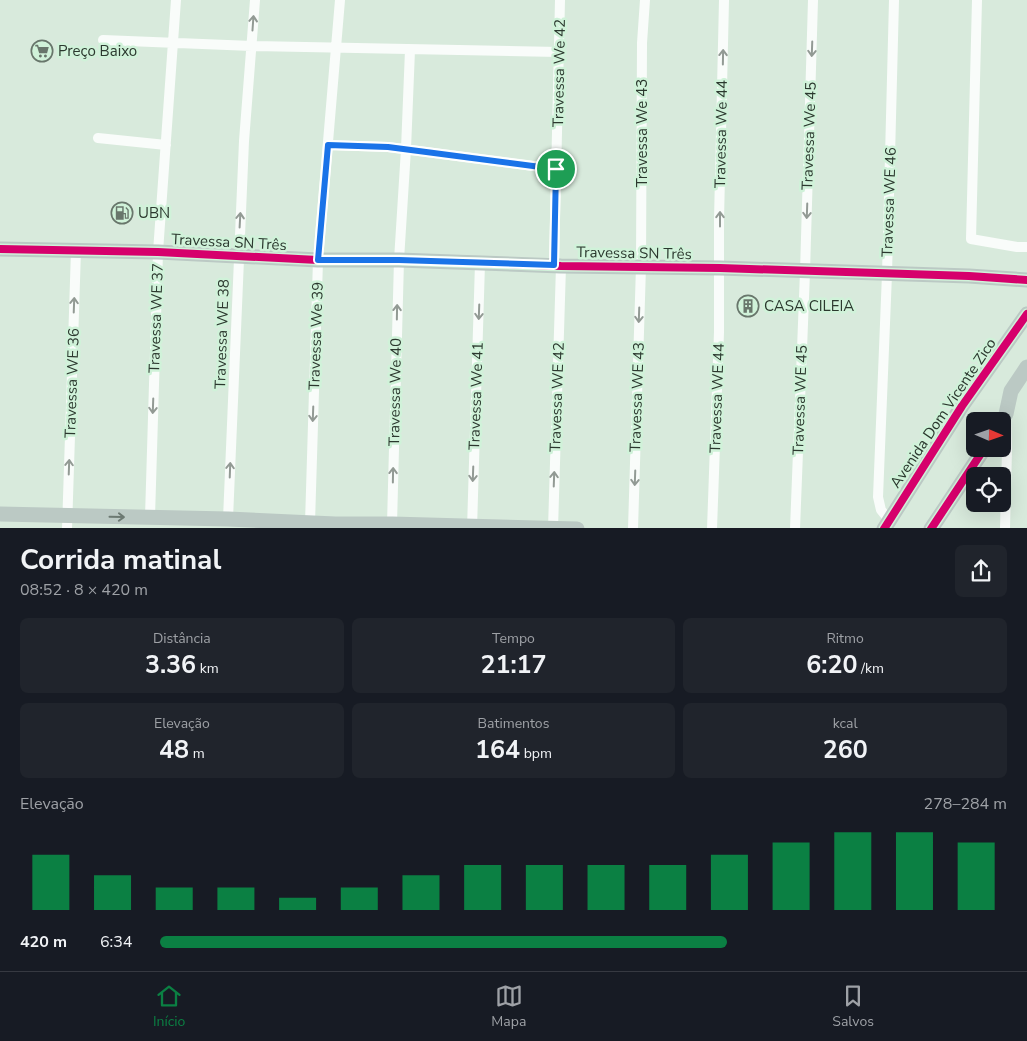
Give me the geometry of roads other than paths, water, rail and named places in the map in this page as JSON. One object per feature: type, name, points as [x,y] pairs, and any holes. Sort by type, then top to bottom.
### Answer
[{"type":"main road","name":"Travessa SN Três","points":[[0,249],[158,252],[318,260],[399,260],[558,266],[720,268],[969,276],[1027,280]]},
{"type":"main road","name":"Avenida Dom Vicente Zico","points":[[886,524],[962,406],[1027,314]]},
{"type":"main road","points":[[1006,412],[1011,391],[1027,367]]},
{"type":"main road","points":[[1008,412],[1027,382]]},
{"type":"main road","points":[[931,528],[978,458]]},
{"type":"main road","points":[[0,514],[68,522],[150,517],[310,523],[577,528]]},
{"type":"street","name":"Travessa WE 37","points":[[150,517],[158,252],[176,0]]},
{"type":"street","name":"Travessa WE 38","points":[[228,519],[244,141],[255,0]]},
{"type":"street","name":"Travessa We 39","points":[[310,523],[318,260],[340,0]]},
{"type":"street","name":"Travessa We 42","points":[[558,266],[556,169],[560,0]]},
{"type":"street","name":"Travessa We 43","points":[[641,266],[642,43],[645,0]]},
{"type":"street","name":"Travessa We 44","points":[[720,268],[719,220],[724,0]]},
{"type":"street","name":"Travessa We 45","points":[[805,272],[813,0]]},
{"type":"street","name":"Travessa WE 46","points":[[886,524],[878,497],[894,0]]},
{"type":"street","points":[[978,0],[971,239],[1016,247],[1027,247]]},
{"type":"street","points":[[102,40],[252,46],[559,52]]},
{"type":"street","points":[[399,260],[410,50]]},
{"type":"street","points":[[98,138],[166,145]]},
{"type":"street","points":[[328,145],[379,146],[556,169]]},
{"type":"street","name":"Travessa WE 36","points":[[68,522],[76,250]]},
{"type":"street","name":"Travessa We 40","points":[[392,524],[399,260]]},
{"type":"street","name":"Travessa We 41","points":[[472,527],[480,263]]},
{"type":"street","name":"Travessa WE 42","points":[[553,528],[558,266]]},
{"type":"street","name":"Travessa WE 43","points":[[633,528],[641,266]]},
{"type":"street","name":"Travessa WE 44","points":[[712,528],[720,268]]},
{"type":"street","name":"Travessa WE 45","points":[[795,528],[805,272]]},
{"type":"street","points":[[1004,528],[1008,458]]},
{"type":"place","name":"Preço Baixo","points":[[42,51]]},
{"type":"place","name":"UBN","points":[[122,213]]},
{"type":"place","name":"CASA CILEIA","points":[[748,306]]}]
